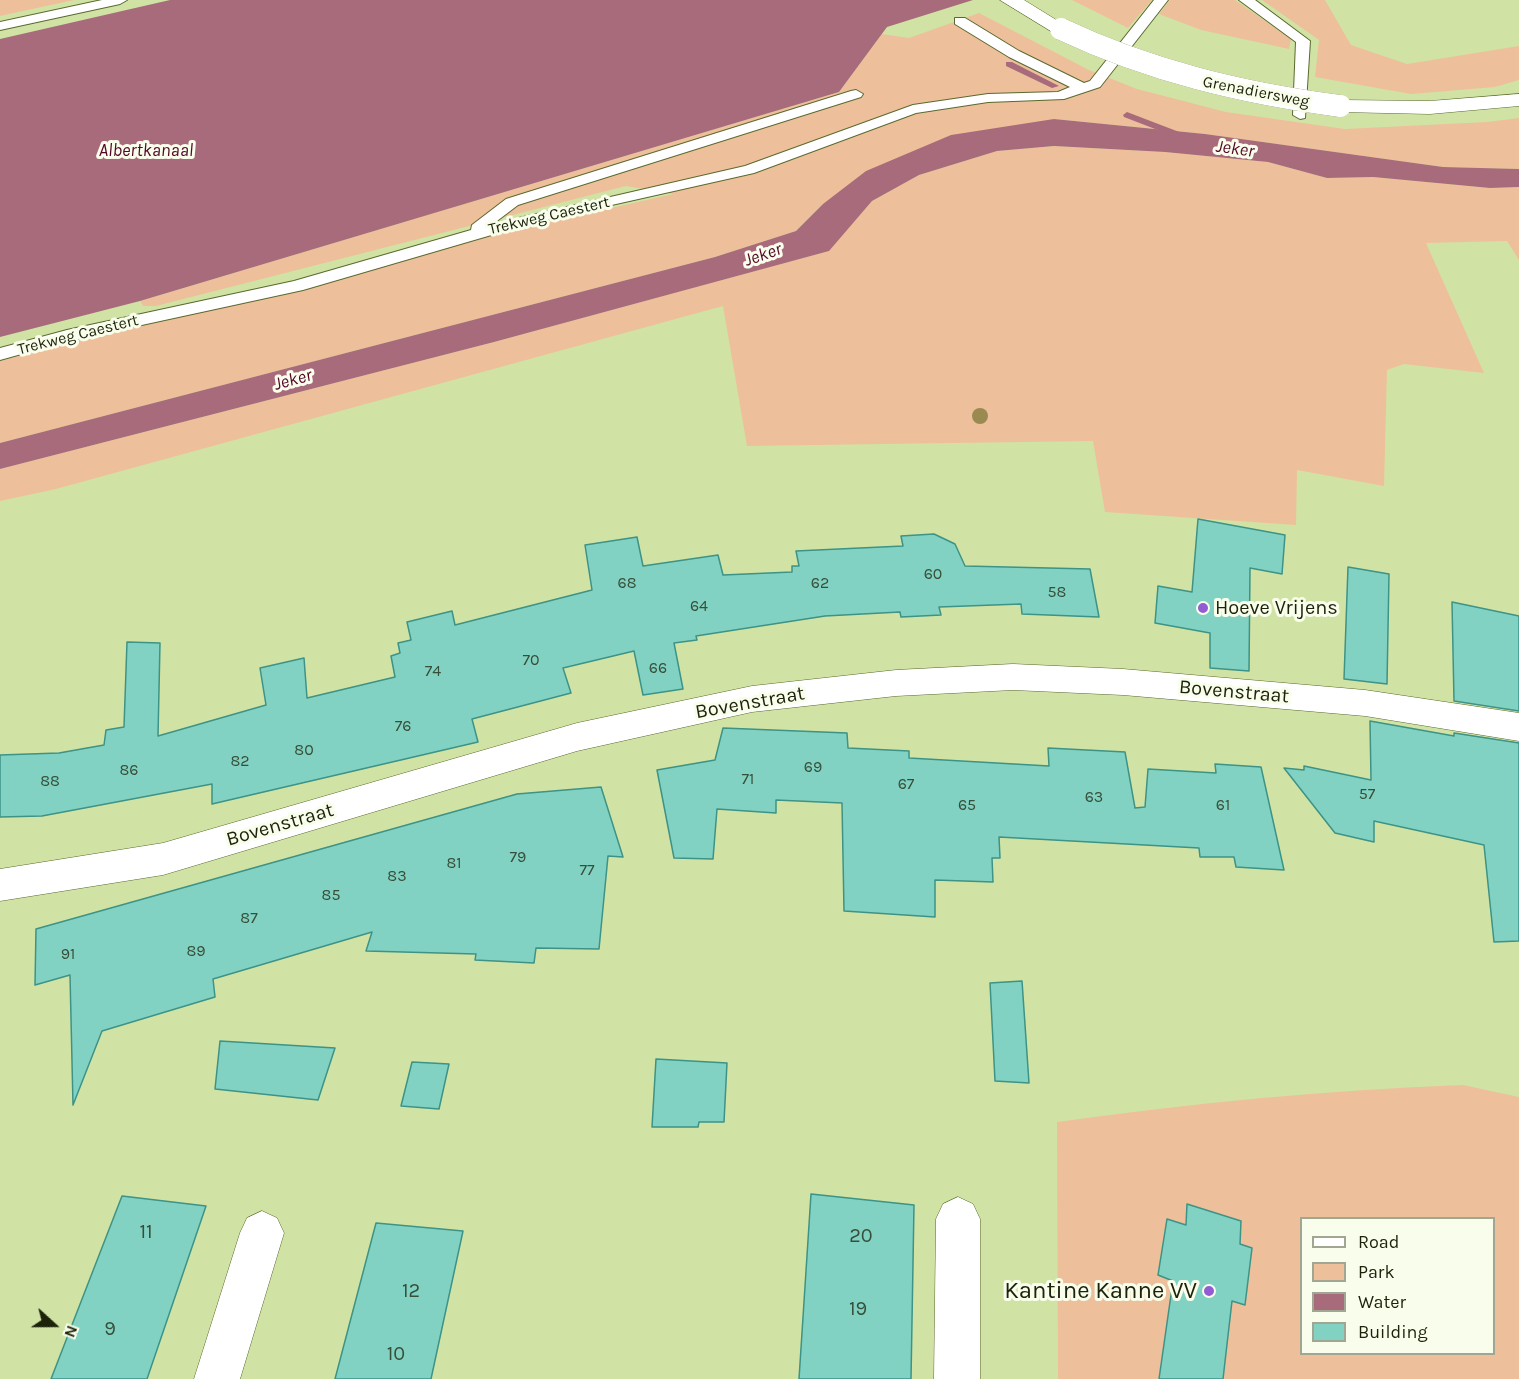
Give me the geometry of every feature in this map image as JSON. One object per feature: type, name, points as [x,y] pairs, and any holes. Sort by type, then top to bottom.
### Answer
[{"type":"street","name":"Grenadiersweg","points":[[1010,0],[1096,47],[1138,64],[1231,89],[1340,106],[1413,109],[1477,106],[1519,100]]},
{"type":"street","name":"Bovenstraat","points":[[0,885],[163,859],[577,737],[752,699],[896,683],[1013,676],[1123,682],[1365,703],[1519,727]]},
{"type":"street","points":[[957,1379],[958,1220]]},
{"type":"street","points":[[217,1379],[262,1233]]},
{"type":"lane","points":[[0,26],[120,0]]},
{"type":"lane","points":[[960,21],[1014,54],[1089,86],[1161,0]]},
{"type":"lane","points":[[1246,0],[1303,42],[1300,115]]},
{"type":"lane","name":"Trekweg Caestert","points":[[0,354],[67,336],[297,286],[532,218],[749,170],[913,109],[988,98],[1059,96],[1089,86]]},
{"type":"lane","points":[[467,236],[512,202],[856,94]]},
{"type":"green space","points":[[0,0],[74,0],[0,16]]},
{"type":"green space","points":[[1072,0],[1152,0],[1128,28]]},
{"type":"green space","points":[[1170,0],[1235,0],[1291,39],[1289,49],[1201,30],[1159,14]]},
{"type":"green space","points":[[1262,0],[1325,0],[1351,45],[1407,64],[1519,46],[1519,80],[1495,87],[1411,94],[1315,77],[1319,40]]},
{"type":"green space","points":[[979,13],[1089,70],[1137,89],[1226,112],[1345,129],[1487,122],[1519,118],[1519,169],[1443,167],[1205,134],[1054,119],[823,204],[796,231],[715,257],[0,443],[0,361],[84,338],[300,291],[475,239],[673,194],[626,186],[156,306],[143,306],[140,301],[839,92],[882,34],[909,38]]},
{"type":"green space","points":[[1054,146],[1165,152],[1268,162],[1327,178],[1373,177],[1490,188],[1519,187],[1519,260],[1507,241],[1426,243],[1484,373],[1404,364],[1387,370],[1384,486],[1297,470],[1296,525],[1105,512],[1093,441],[747,446],[723,306],[56,489],[0,501],[0,469],[494,342],[828,251],[872,201],[919,175],[997,151]]},
{"type":"green space","points":[[1463,1085],[1519,1097],[1519,1379],[1058,1379],[1057,1122],[1260,1098]]},
{"type":"water","name":"Albertkanaal","points":[[170,0],[973,0],[887,27],[839,92],[140,301],[0,337],[0,39]]},
{"type":"water","name":"Jeker","points":[[1054,119],[1205,134],[1443,167],[1519,169],[1519,187],[1490,188],[1373,177],[1327,178],[1268,162],[1165,152],[1054,146],[997,151],[919,175],[872,201],[829,251],[494,342],[0,469],[0,443],[715,257],[796,231],[823,204],[866,171],[951,135]]},
{"type":"building","points":[[1198,519],[1285,535],[1282,574],[1250,568],[1249,671],[1210,668],[1210,633],[1155,623],[1158,586],[1192,592]]},
{"type":"building","points":[[934,534],[955,544],[965,566],[1090,569],[1099,617],[1022,614],[1021,604],[939,607],[941,615],[901,617],[900,612],[825,616],[696,636],[697,640],[674,643],[683,689],[643,695],[634,651],[563,668],[571,693],[472,719],[478,742],[212,804],[212,784],[42,816],[0,817],[0,755],[59,753],[104,745],[106,730],[124,727],[127,642],[160,643],[158,736],[266,705],[260,668],[304,658],[307,698],[395,677],[391,656],[400,653],[398,643],[411,640],[407,622],[452,611],[455,625],[592,590],[585,545],[637,537],[643,566],[718,555],[723,575],[792,572],[792,566],[799,566],[796,551],[903,546],[901,536]]},
{"type":"building","points":[[1348,567],[1389,574],[1387,684],[1344,679]]},
{"type":"building","points":[[1452,602],[1519,616],[1519,711],[1454,701]]},
{"type":"building","points":[[1370,721],[1454,736],[1454,733],[1519,743],[1519,941],[1494,942],[1484,845],[1374,821],[1374,842],[1335,833],[1284,768],[1304,770],[1304,766],[1371,780]]},
{"type":"building","points":[[723,728],[847,733],[848,748],[909,751],[909,758],[1049,766],[1048,748],[1125,752],[1135,808],[1145,807],[1148,769],[1216,773],[1215,764],[1261,767],[1284,870],[1236,867],[1234,857],[1200,857],[1199,848],[999,837],[1000,858],[992,858],[993,882],[935,880],[935,917],[844,911],[842,803],[776,800],[776,813],[717,809],[713,859],[674,858],[657,770],[715,760]]},
{"type":"building","points":[[601,787],[623,857],[608,856],[599,949],[536,948],[534,963],[475,960],[476,954],[366,951],[372,932],[213,979],[215,997],[102,1031],[73,1105],[70,975],[35,985],[36,929],[517,794]]},
{"type":"building","points":[[1022,981],[1029,1083],[995,1081],[990,983]]},
{"type":"building","points":[[220,1041],[335,1048],[318,1100],[215,1089]]},
{"type":"building","points":[[656,1059],[727,1063],[724,1122],[699,1122],[698,1127],[652,1127]]},
{"type":"building","points":[[412,1062],[449,1064],[439,1109],[401,1106]]},
{"type":"building","points":[[811,1194],[914,1205],[911,1379],[799,1379]]},
{"type":"building","points":[[122,1196],[206,1206],[147,1379],[51,1379]]},
{"type":"building","name":"Kantine Kanne VV","points":[[1187,1204],[1241,1221],[1240,1244],[1252,1248],[1245,1305],[1232,1301],[1223,1379],[1159,1379],[1173,1281],[1158,1275],[1167,1219],[1186,1225]]},
{"type":"building","points":[[376,1223],[463,1231],[431,1379],[335,1379]]},
{"type":"waterway","points":[[1009,64],[1055,86]]},
{"type":"waterway","points":[[1127,115],[1184,137]]},
{"type":"place","name":"Hoeve Vrijens","points":[[1203,608]]},
{"type":"place","name":"Kantine Kanne VV","points":[[1209,1291]]}]
